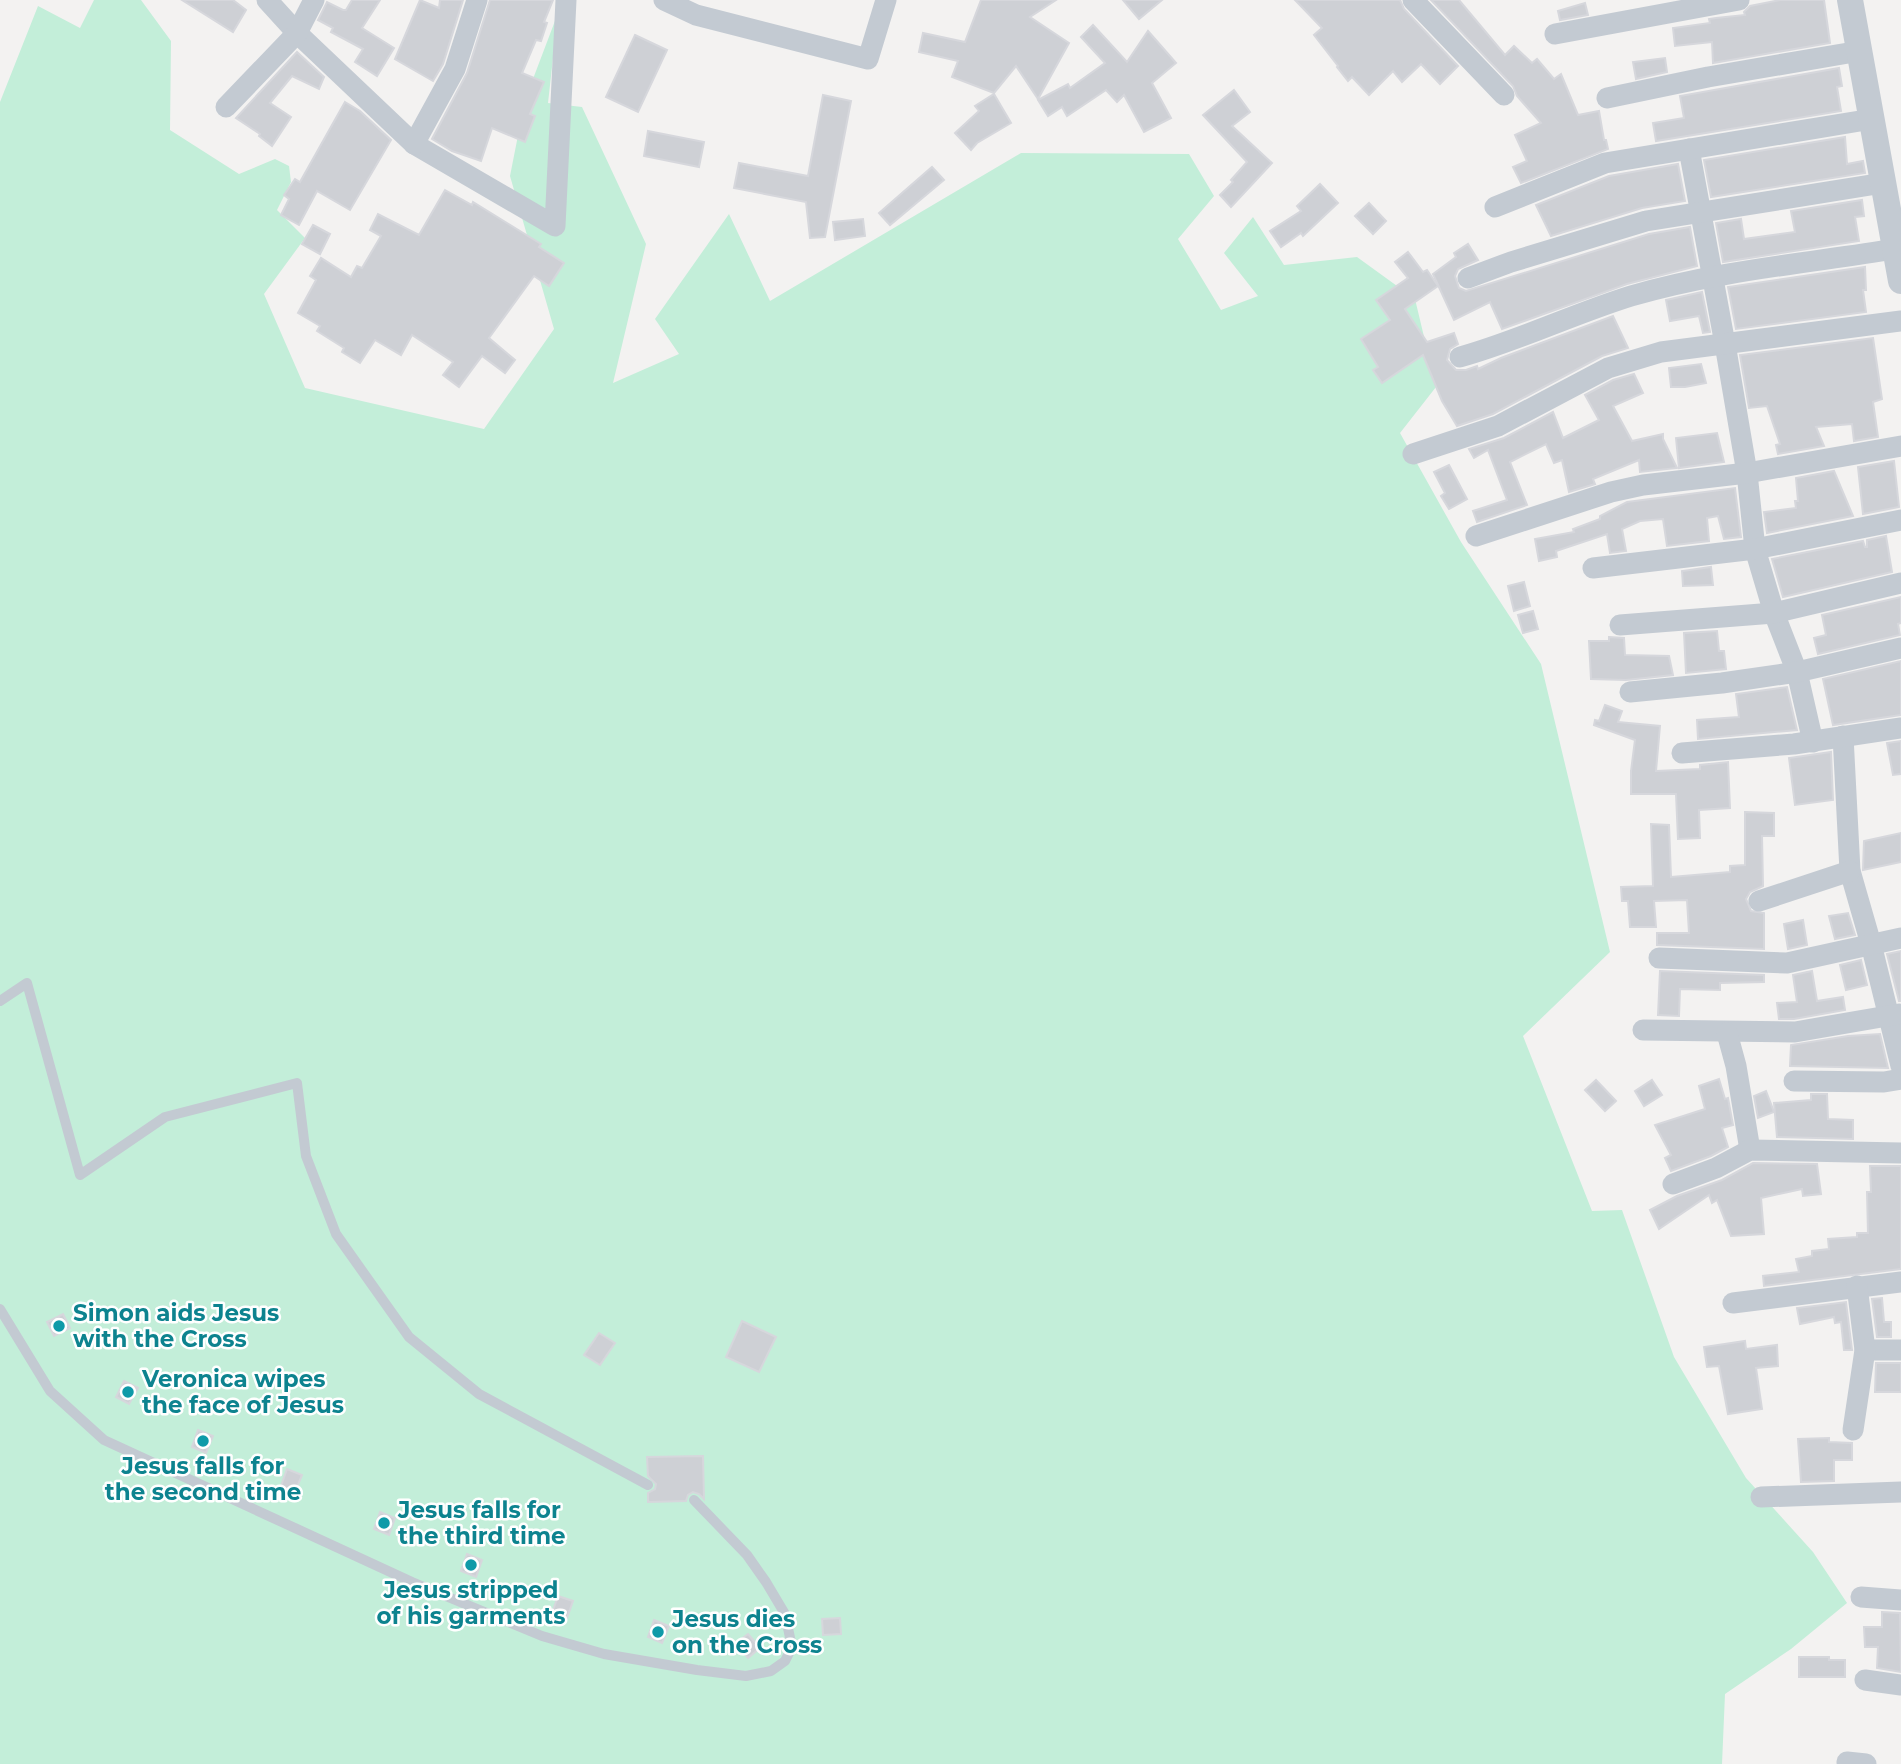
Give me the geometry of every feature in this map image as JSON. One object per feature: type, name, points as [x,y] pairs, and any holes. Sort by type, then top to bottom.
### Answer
[{"type":"street","points":[[267,0],[297,33],[414,144],[555,226],[566,0]]},
{"type":"street","points":[[226,107],[297,33],[314,0]]},
{"type":"street","points":[[414,144],[455,69],[477,0]]},
{"type":"street","points":[[664,0],[696,15],[867,59],[887,0]]},
{"type":"street","points":[[1413,0],[1504,95]]},
{"type":"street","points":[[1555,34],[1739,0]]},
{"type":"street","points":[[1850,0],[1901,281]]},
{"type":"street","points":[[1607,99],[1708,77],[1860,51]]},
{"type":"street","points":[[1495,207],[1605,163],[1872,119]]},
{"type":"street","points":[[1689,149],[1747,473],[1755,549],[1774,613],[1797,673],[1813,741]]},
{"type":"street","points":[[1468,278],[1646,221],[1884,183]]},
{"type":"street","points":[[1460,357],[1632,296],[1712,278],[1895,249]]},
{"type":"street","points":[[1413,454],[1498,426],[1608,368],[1661,352],[1901,321]]},
{"type":"street","points":[[1476,536],[1611,492],[1643,485],[1747,473],[1901,446]]},
{"type":"street","points":[[1593,568],[1755,549],[1901,520]]},
{"type":"street","points":[[1620,625],[1774,613],[1901,583]]},
{"type":"street","points":[[1630,692],[1797,673],[1901,648]]},
{"type":"street","points":[[1682,752],[1813,741],[1901,727]]},
{"type":"street","points":[[1843,736],[1850,871],[1894,1015],[1901,1066]]},
{"type":"street","points":[[1759,901],[1850,871]]},
{"type":"street","points":[[1658,958],[1787,963],[1901,938]]},
{"type":"street","points":[[1643,1030],[1794,1032],[1894,1015]]},
{"type":"street","points":[[1727,1033],[1736,1066],[1750,1150]]},
{"type":"street","points":[[1794,1081],[1884,1083],[1901,1079]]},
{"type":"street","points":[[1673,1184],[1716,1168],[1750,1150],[1901,1153]]},
{"type":"street","points":[[1733,1303],[1901,1282]]},
{"type":"street","points":[[1853,1430],[1865,1350],[1857,1286]]},
{"type":"street","points":[[1865,1350],[1901,1350]]},
{"type":"street","points":[[1761,1497],[1901,1492]]},
{"type":"street","points":[[1861,1597],[1901,1600]]},
{"type":"street","points":[[1865,1680],[1901,1685]]},
{"type":"lane","points":[[0,1001],[27,983],[80,1175],[165,1116],[297,1083],[306,1156],[336,1234],[409,1337],[479,1394],[648,1485]]},
{"type":"lane","points":[[0,1309],[50,1391],[104,1440],[412,1582],[542,1636],[604,1654],[697,1670],[746,1676],[771,1671],[785,1661],[792,1647],[785,1615],[747,1555],[694,1500]]},
{"type":"green space","points":[[94,0],[141,0],[171,41],[170,130],[239,174],[275,159],[289,166],[291,182],[277,210],[305,238],[264,294],[305,388],[484,429],[554,329],[510,176],[525,100],[558,13],[548,103],[582,107],[646,244],[613,383],[679,354],[655,319],[729,214],[770,301],[1021,153],[1189,154],[1214,196],[1178,239],[1221,310],[1258,296],[1224,253],[1253,217],[1284,265],[1357,257],[1415,299],[1436,387],[1400,433],[1461,542],[1541,664],[1610,952],[1523,1036],[1592,1211],[1622,1210],[1674,1357],[1746,1478],[1813,1552],[1847,1603],[1791,1649],[1725,1694],[1722,1764],[0,1764],[0,102],[38,6],[80,28]]},
{"type":"building","points":[[182,0],[233,0],[246,10],[233,32]]},
{"type":"building","points":[[352,0],[380,0],[362,28],[394,48],[377,76],[355,62],[363,49],[331,32],[333,28],[318,20],[327,2],[346,10]]},
{"type":"building","points":[[420,0],[439,8],[440,0],[463,0],[443,64],[433,81],[395,59]]},
{"type":"building","points":[[490,0],[553,0],[544,22],[547,23],[541,41],[536,40],[522,73],[544,82],[530,114],[535,116],[525,142],[492,128],[481,161],[452,151],[432,139],[467,73]]},
{"type":"building","points":[[981,0],[1056,0],[1030,17],[1069,43],[1038,99],[1016,66],[994,93],[952,77],[958,61],[919,52],[923,33],[965,42]]},
{"type":"building","points":[[1123,0],[1162,0],[1139,19]]},
{"type":"building","points":[[1295,0],[1400,0],[1404,9],[1458,66],[1440,84],[1421,64],[1402,82],[1393,71],[1369,95],[1352,77],[1348,81],[1337,67],[1314,35],[1322,28]]},
{"type":"building","points":[[1431,0],[1459,0],[1505,55],[1514,46],[1532,63],[1537,59],[1554,79],[1561,74],[1578,115],[1599,111],[1608,149],[1521,183],[1513,167],[1527,161],[1515,135],[1541,123],[1517,96],[1513,86]]},
{"type":"building","points":[[1780,0],[1824,0],[1830,43],[1713,63],[1712,42],[1675,46],[1673,28],[1710,23],[1709,19],[1745,15],[1744,12],[1750,6]]},
{"type":"building","points":[[1585,3],[1588,15],[1560,20],[1558,11]]},
{"type":"building","points":[[1093,25],[1127,62],[1148,31],[1176,63],[1152,83],[1171,118],[1144,132],[1124,95],[1117,102],[1106,90],[1067,116],[1062,107],[1048,116],[1038,100],[1068,84],[1070,88],[1105,63],[1081,37]]},
{"type":"building","points":[[635,35],[667,50],[638,112],[606,97]]},
{"type":"building","points":[[297,52],[324,77],[319,89],[292,76],[270,103],[291,117],[272,146],[259,136],[260,134],[236,118]]},
{"type":"building","points":[[1665,58],[1667,72],[1636,79],[1633,62]]},
{"type":"building","points":[[1839,68],[1842,86],[1837,87],[1841,111],[1656,141],[1653,123],[1684,118],[1680,96]]},
{"type":"building","points":[[1234,90],[1250,112],[1232,126],[1272,163],[1231,207],[1220,195],[1247,162],[1203,115]]},
{"type":"building","points":[[994,94],[1011,123],[977,143],[971,150],[955,133],[979,111],[975,106]]},
{"type":"building","points":[[823,95],[851,101],[825,237],[810,238],[806,202],[734,188],[739,163],[808,176]]},
{"type":"building","points":[[345,102],[360,111],[391,140],[350,210],[317,191],[299,225],[281,215],[289,199],[284,195],[295,179],[300,182]]},
{"type":"building","points":[[648,131],[704,142],[699,167],[644,156]]},
{"type":"building","points":[[1845,137],[1847,164],[1863,161],[1865,173],[1711,197],[1704,160]]},
{"type":"building","points":[[1678,164],[1685,201],[1642,208],[1551,236],[1536,205],[1609,176]]},
{"type":"building","points":[[932,167],[944,180],[890,225],[879,213]]},
{"type":"building","points":[[1320,184],[1338,203],[1303,236],[1301,233],[1281,247],[1270,231],[1301,211],[1297,206]]},
{"type":"building","points":[[445,190],[472,205],[473,202],[541,244],[539,247],[564,263],[549,286],[534,276],[489,338],[515,360],[505,373],[482,356],[459,387],[443,375],[453,362],[412,335],[401,355],[375,340],[360,363],[342,352],[344,348],[317,331],[320,326],[298,313],[316,280],[310,276],[321,258],[351,277],[357,266],[362,268],[381,236],[370,230],[378,214],[419,235]]},
{"type":"building","points":[[1862,200],[1864,216],[1855,217],[1859,241],[1723,262],[1716,223],[1741,219],[1744,239],[1795,232],[1791,211]]},
{"type":"building","points":[[1369,203],[1386,221],[1373,234],[1355,216]]},
{"type":"building","points":[[863,219],[865,236],[835,240],[833,222]]},
{"type":"building","points":[[313,225],[330,234],[320,254],[302,244]]},
{"type":"building","points":[[1690,227],[1697,266],[1627,284],[1502,329],[1490,302],[1454,320],[1433,274],[1456,257],[1454,253],[1468,244],[1478,260],[1458,269],[1455,276],[1459,288],[1466,291],[1649,234]]},
{"type":"building","points":[[1408,252],[1423,272],[1427,270],[1438,286],[1405,309],[1427,342],[1454,333],[1458,344],[1450,349],[1447,360],[1456,370],[1477,366],[1478,369],[1613,316],[1628,348],[1602,356],[1493,414],[1457,426],[1442,401],[1423,355],[1382,383],[1373,370],[1378,367],[1361,339],[1390,320],[1376,300],[1408,278],[1395,262]]},
{"type":"building","points":[[1865,267],[1866,290],[1863,290],[1866,312],[1736,329],[1728,287]]},
{"type":"building","points":[[1702,292],[1710,332],[1703,333],[1699,316],[1670,321],[1666,300]]},
{"type":"building","points":[[1873,338],[1882,399],[1873,402],[1878,437],[1854,441],[1852,424],[1816,427],[1824,446],[1778,454],[1776,445],[1780,444],[1767,406],[1749,408],[1740,355]]},
{"type":"building","points":[[1701,364],[1706,383],[1671,387],[1669,368]]},
{"type":"building","points":[[1634,374],[1643,393],[1613,406],[1632,441],[1663,434],[1677,468],[1640,472],[1639,460],[1593,479],[1595,484],[1569,492],[1562,460],[1554,463],[1546,444],[1510,462],[1527,505],[1477,522],[1473,511],[1507,500],[1488,450],[1474,458],[1469,449],[1504,438],[1553,412],[1563,438],[1599,420],[1585,395],[1613,380]]},
{"type":"building","points":[[1717,433],[1724,462],[1679,468],[1676,438]]},
{"type":"building","points":[[1894,461],[1899,507],[1863,514],[1858,467]]},
{"type":"building","points":[[1449,465],[1467,499],[1449,509],[1441,496],[1445,493],[1434,472]]},
{"type":"building","points":[[1834,471],[1853,516],[1767,533],[1764,512],[1796,508],[1796,478]]},
{"type":"building","points":[[1735,488],[1741,537],[1724,539],[1718,516],[1707,518],[1709,541],[1667,546],[1663,519],[1640,521],[1622,529],[1626,551],[1610,553],[1607,534],[1556,551],[1557,557],[1539,561],[1535,539],[1574,532],[1573,529],[1600,519],[1600,516],[1627,502]]},
{"type":"building","points":[[1886,536],[1892,572],[1783,597],[1772,559],[1863,541],[1867,547],[1867,540]]},
{"type":"building","points":[[1711,567],[1713,585],[1683,586],[1682,571]]},
{"type":"building","points":[[1524,582],[1530,606],[1514,611],[1508,586]]},
{"type":"building","points":[[1901,597],[1901,623],[1898,624],[1900,635],[1818,654],[1814,638],[1826,635],[1822,615]]},
{"type":"building","points":[[1533,611],[1538,629],[1523,633],[1518,615]]},
{"type":"building","points":[[1717,631],[1719,651],[1724,651],[1726,669],[1686,673],[1684,633]]},
{"type":"building","points":[[1609,637],[1624,638],[1625,655],[1669,656],[1673,675],[1626,680],[1591,679],[1589,641],[1609,641]]},
{"type":"building","points":[[1901,661],[1901,715],[1833,725],[1823,679]]},
{"type":"building","points":[[1787,687],[1797,730],[1698,739],[1697,720],[1739,717],[1736,694]]},
{"type":"building","points":[[1605,705],[1622,711],[1618,722],[1660,726],[1656,771],[1700,769],[1700,765],[1728,762],[1730,808],[1699,810],[1700,838],[1678,839],[1676,794],[1631,794],[1635,740],[1594,725],[1595,720],[1599,721]]},
{"type":"building","points":[[1901,741],[1901,774],[1893,775],[1887,743]]},
{"type":"building","points":[[1831,752],[1833,800],[1795,805],[1789,758]]},
{"type":"building","points":[[1745,812],[1774,813],[1774,836],[1762,836],[1763,886],[1750,892],[1746,899],[1751,911],[1764,913],[1764,949],[1657,945],[1657,933],[1689,933],[1687,900],[1654,901],[1656,927],[1630,927],[1628,901],[1622,901],[1621,887],[1653,886],[1651,824],[1669,825],[1671,877],[1730,872],[1730,866],[1745,865]]},
{"type":"building","points":[[1901,833],[1901,862],[1863,870],[1864,841]]},
{"type":"building","points":[[1848,913],[1855,935],[1835,939],[1829,916]]},
{"type":"building","points":[[1803,920],[1807,945],[1788,949],[1784,924]]},
{"type":"building","points":[[1901,951],[1901,1001],[1899,1001],[1887,954]]},
{"type":"building","points":[[1861,960],[1867,985],[1846,990],[1840,965]]},
{"type":"building","points":[[1660,971],[1764,975],[1764,982],[1720,983],[1720,990],[1680,989],[1679,1016],[1658,1015]]},
{"type":"building","points":[[1812,971],[1817,1001],[1843,997],[1845,1010],[1779,1019],[1777,1003],[1797,1002],[1793,975]]},
{"type":"building","points":[[1880,1034],[1888,1068],[1790,1066],[1791,1045]]},
{"type":"building","points":[[1719,1079],[1725,1099],[1728,1098],[1733,1125],[1722,1128],[1728,1147],[1671,1171],[1665,1158],[1671,1155],[1655,1125],[1705,1109],[1699,1086]]},
{"type":"building","points":[[1596,1080],[1616,1101],[1605,1111],[1585,1090]]},
{"type":"building","points":[[1652,1080],[1662,1095],[1644,1106],[1635,1091]]},
{"type":"building","points":[[1766,1091],[1774,1112],[1758,1118],[1754,1096]]},
{"type":"building","points":[[1811,1094],[1827,1094],[1828,1119],[1853,1120],[1853,1139],[1777,1137],[1774,1103],[1811,1100]]},
{"type":"building","points":[[1753,1163],[1817,1164],[1821,1194],[1803,1196],[1802,1189],[1761,1198],[1764,1234],[1731,1236],[1717,1200],[1712,1203],[1709,1195],[1659,1229],[1650,1210],[1677,1196],[1722,1180]]},
{"type":"building","points":[[1870,1166],[1901,1166],[1901,1269],[1764,1286],[1763,1276],[1799,1272],[1796,1259],[1812,1256],[1812,1251],[1829,1249],[1828,1239],[1857,1237],[1857,1233],[1868,1233],[1867,1192],[1871,1192]]},
{"type":"building","points":[[1882,1298],[1884,1322],[1891,1322],[1891,1337],[1877,1337],[1872,1299]]},
{"type":"building","points":[[1846,1302],[1852,1350],[1844,1350],[1841,1322],[1835,1323],[1834,1317],[1800,1324],[1797,1308]]},
{"type":"building","points":[[63,1314],[70,1328],[54,1336],[47,1322]]},
{"type":"building","points":[[742,1321],[776,1337],[759,1372],[726,1357]]},
{"type":"building","points":[[599,1333],[615,1343],[600,1365],[584,1355]]},
{"type":"building","points":[[1745,1341],[1746,1349],[1777,1345],[1778,1366],[1756,1368],[1762,1409],[1728,1414],[1719,1366],[1707,1367],[1704,1347]]},
{"type":"building","points":[[1876,1363],[1901,1363],[1901,1392],[1875,1392]]},
{"type":"building","points":[[124,1381],[138,1388],[129,1404],[116,1397]]},
{"type":"building","points":[[198,1430],[213,1436],[206,1453],[192,1447]]},
{"type":"building","points":[[1829,1438],[1829,1442],[1852,1443],[1852,1460],[1834,1460],[1834,1481],[1801,1482],[1798,1439]]},
{"type":"building","points":[[703,1456],[704,1499],[693,1492],[688,1495],[686,1501],[648,1502],[648,1493],[655,1489],[656,1484],[648,1476],[647,1457]]},
{"type":"building","points":[[287,1469],[302,1475],[295,1492],[281,1486]]},
{"type":"building","points":[[380,1512],[395,1518],[389,1535],[374,1529]]},
{"type":"building","points":[[467,1554],[482,1560],[476,1577],[461,1571]]},
{"type":"building","points":[[558,1596],[573,1601],[567,1618],[552,1613]]},
{"type":"building","points":[[1882,1612],[1900,1613],[1901,1672],[1877,1668],[1878,1647],[1865,1647],[1864,1627],[1882,1627]]},
{"type":"building","points":[[840,1618],[841,1634],[823,1635],[822,1619]]},
{"type":"building","points":[[654,1620],[669,1626],[662,1643],[648,1637]]},
{"type":"building","points":[[748,1634],[760,1648],[748,1658],[736,1643]]},
{"type":"building","points":[[1799,1657],[1845,1660],[1845,1677],[1799,1677]]},
{"type":"place","name":"Simon aids Jesus with the Cross","points":[[59,1326]]},
{"type":"place","name":"Veronica wipes the face of Jesus","points":[[128,1392]]},
{"type":"place","name":"Jesus falls for the second time","points":[[203,1441]]},
{"type":"place","name":"Jesus falls for the third time","points":[[384,1523]]},
{"type":"place","name":"Jesus stripped of his garments","points":[[471,1565]]},
{"type":"place","name":"Jesus dies on the Cross","points":[[658,1632]]}]
